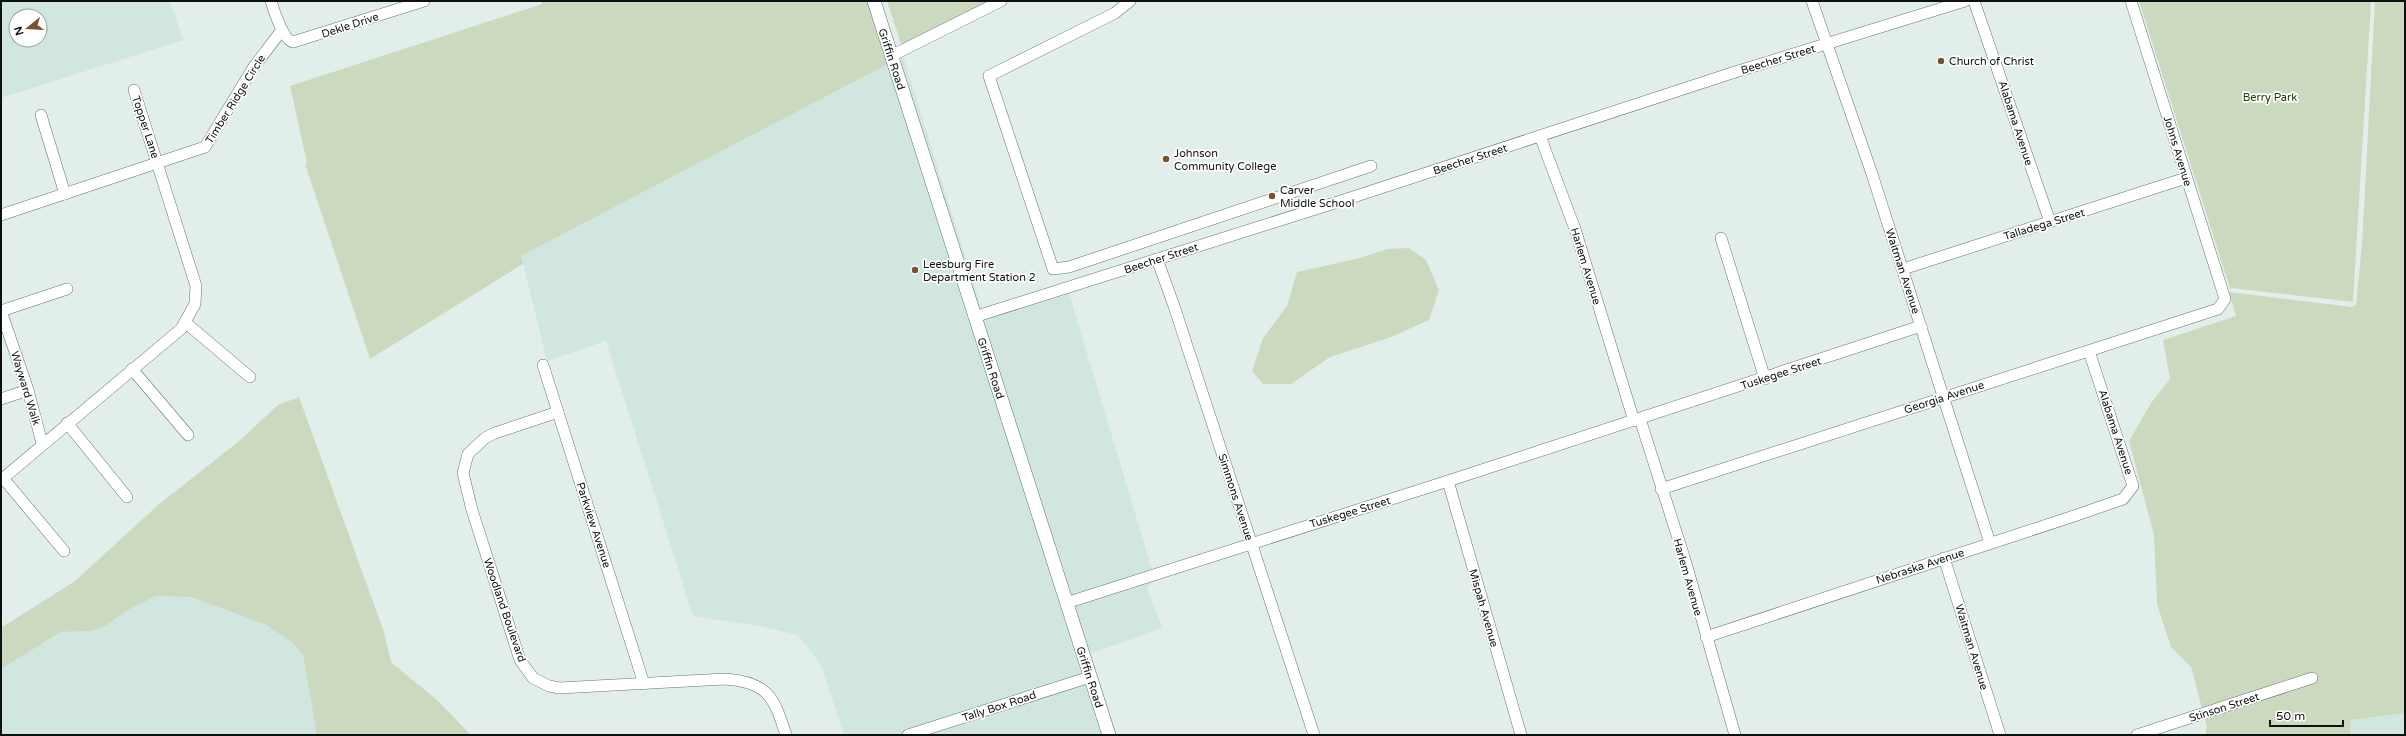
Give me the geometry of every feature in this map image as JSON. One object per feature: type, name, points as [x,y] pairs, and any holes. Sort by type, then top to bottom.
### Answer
[{"type":"street","points":[[271,1],[282,30]]},
{"type":"street","name":"Dekle Drive","points":[[282,30],[286,38],[293,42],[424,1]]},
{"type":"street","name":"Griffin Road","points":[[874,1],[1109,735]]},
{"type":"street","points":[[891,56],[1001,1]]},
{"type":"street","points":[[1130,1],[1115,13],[989,76],[1053,269],[1069,267],[1371,166]]},
{"type":"street","name":"Waitman Avenue","points":[[1812,1],[1825,40],[1828,43],[1903,269],[1990,543]]},
{"type":"street","name":"Beecher Street","points":[[974,317],[1828,43],[1965,1]]},
{"type":"street","name":"Alabama Avenue","points":[[1974,1],[2050,222]]},
{"type":"street","name":"Johns Avenue","points":[[2131,1],[2225,301]]},
{"type":"street","name":"Timber Ridge Circle","points":[[1,215],[205,147],[253,68],[282,30]]},
{"type":"street","name":"Topper Lane","points":[[134,90],[157,164]]},
{"type":"street","points":[[41,115],[65,194]]},
{"type":"street","name":"Harlem Avenue","points":[[1540,136],[1575,229],[1637,420],[1685,560],[1735,735]]},
{"type":"street","points":[[64,551],[2,479],[186,323],[195,304],[196,286],[157,164]]},
{"type":"street","name":"Talladega Street","points":[[1903,269],[2186,178]]},
{"type":"street","points":[[1721,238],[1765,379]]},
{"type":"street","name":"Simmons Avenue","points":[[1157,259],[1174,306],[1314,735]]},
{"type":"street","points":[[1,311],[67,289]]},
{"type":"street","name":"Georgia Avenue","points":[[1661,489],[2089,351],[2172,322],[2212,312],[2225,301]]},
{"type":"street","name":"Wayward Walk","points":[[1,311],[28,390],[42,444]]},
{"type":"street","points":[[186,323],[250,377]]},
{"type":"street","name":"Tuskegee Street","points":[[1066,603],[1448,482],[1765,379],[1921,326]]},
{"type":"street","name":"Alabama Avenue","points":[[2089,351],[2133,486],[2132,490]]},
{"type":"street","name":"Parkview Avenue","points":[[543,365],[644,684]]},
{"type":"street","points":[[132,369],[188,435]]},
{"type":"street","points":[[1,399],[28,390]]},
{"type":"street","name":"Woodland Boulevard","points":[[558,412],[495,433],[475,446],[468,454],[463,473],[472,510],[516,647],[526,670],[533,678],[549,686],[559,688],[725,679],[750,683],[761,687],[772,698],[786,735]]},
{"type":"street","points":[[67,423],[127,497]]},
{"type":"street","name":"Mispah Avenue","points":[[1448,482],[1521,735]]},
{"type":"street","name":"Nebraska Avenue","points":[[1706,637],[2123,499],[2132,490]]},
{"type":"street","name":"Waitman Avenue","points":[[1944,558],[2000,735]]},
{"type":"street","name":"Tally Box Road","points":[[908,735],[1090,677]]},
{"type":"street","name":"Stinson Street","points":[[2137,735],[2165,731],[2312,678]]},
{"type":"shaded area","points":[[1,1],[170,1],[183,40],[1,98]]},
{"type":"shaded area","points":[[903,56],[984,317],[1068,290],[1155,580],[1147,587],[1162,628],[1090,654],[1117,735],[1115,735],[898,59]]},
{"type":"shaded area","points":[[888,64],[1103,735],[844,735],[821,665],[798,635],[760,626],[693,616],[606,341],[547,361],[521,256]]},
{"type":"shaded area","points":[[156,596],[191,597],[266,625],[294,644],[303,655],[317,735],[1,735],[1,669],[61,632],[91,631],[107,625],[128,610]]},
{"type":"shaded area","points":[[2405,713],[2405,735],[2350,735],[2351,720]]},
{"type":"green space","points":[[541,1],[868,1],[888,64],[521,256],[523,264],[370,359],[305,164],[307,163],[290,86],[542,4]]},
{"type":"green space","points":[[887,1],[997,1],[903,50]]},
{"type":"green space","name":"Berry Park","points":[[2139,1],[2371,1],[2353,302],[2230,288]]},
{"type":"green space","points":[[2375,1],[2405,1],[2405,713],[2351,720],[2350,735],[2205,735],[2207,727],[2191,667],[2171,647],[2157,604],[2154,535],[2129,441],[2151,403],[2170,379],[2163,340],[2236,316],[2229,292],[2352,307],[2356,305],[2362,245]]},
{"type":"green space","points":[[1409,248],[1426,260],[1439,290],[1429,320],[1391,337],[1330,357],[1291,384],[1263,384],[1252,371],[1263,338],[1287,306],[1297,272],[1360,258],[1388,249]]},
{"type":"green space","points":[[299,397],[384,632],[391,662],[437,700],[471,735],[317,735],[303,655],[294,644],[266,625],[191,597],[156,596],[128,610],[107,625],[91,631],[61,632],[1,669],[1,628],[75,581],[158,505],[238,442],[278,405]]},
{"type":"place","name":"Church of Christ","points":[[1941,61]]},
{"type":"place","name":"Johnson Community College","points":[[1166,159]]},
{"type":"place","name":"Carver Middle School","points":[[1272,196]]},
{"type":"place","name":"Leesburg Fire Department Station 2","points":[[915,270]]}]
